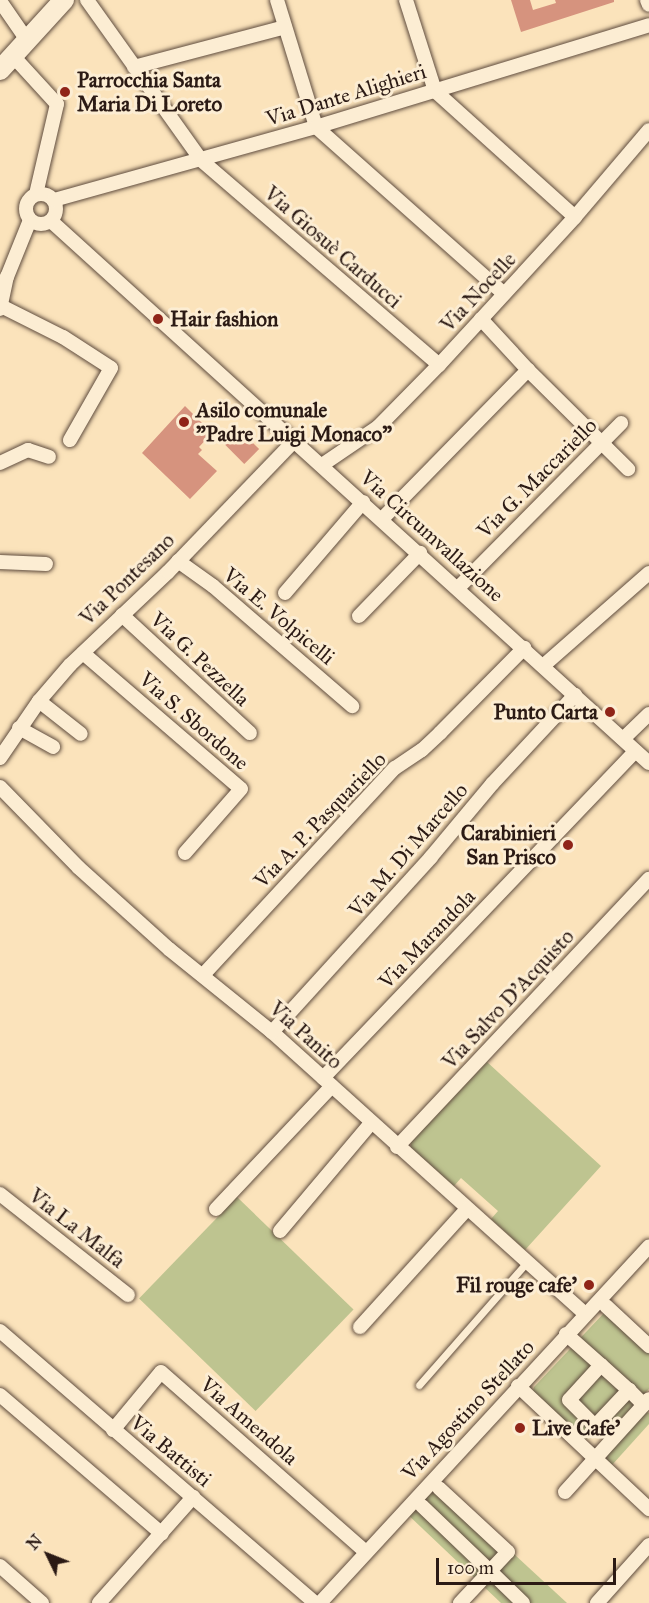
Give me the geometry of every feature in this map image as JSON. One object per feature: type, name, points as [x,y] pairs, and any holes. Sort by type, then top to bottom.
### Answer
[{"type":"street","points":[[64,0],[6,63],[57,104],[36,194],[26,205],[30,220],[3,275],[0,307],[63,337],[111,368],[70,440]]},
{"type":"street","points":[[277,0],[316,127],[504,294]]},
{"type":"street","points":[[406,0],[435,91],[575,217]]},
{"type":"street","points":[[647,0],[649,5]]},
{"type":"street","points":[[0,1],[27,40]]},
{"type":"street","name":"Via Giosuè Carducci","points":[[89,1],[201,160],[439,365]]},
{"type":"street","name":"Via Dante Alighieri","points":[[54,200],[316,127],[649,25]]},
{"type":"street","points":[[134,67],[285,27]]},
{"type":"street","name":"Via Nocelle","points":[[322,465],[378,427],[439,365],[575,217],[649,130]]},
{"type":"street","points":[[30,220],[44,224],[51,221],[57,207],[54,200],[43,193],[36,194]]},
{"type":"street","name":"Via Circumvallazione","points":[[51,221],[363,501],[649,763]]},
{"type":"street","points":[[481,319],[528,370],[628,469]]},
{"type":"street","points":[[382,519],[528,370]]},
{"type":"street","name":"Via G. Maccariello","points":[[458,588],[621,423]]},
{"type":"street","name":"Via Pontesano","points":[[0,758],[39,701],[83,652],[178,561],[295,440]]},
{"type":"street","points":[[0,463],[28,450],[49,457]]},
{"type":"street","points":[[285,593],[363,501]]},
{"type":"street","points":[[358,616],[420,553]]},
{"type":"street","name":"Via E. Volpicelli","points":[[178,561],[213,586],[352,706]]},
{"type":"street","points":[[0,562],[46,564]]},
{"type":"street","points":[[543,666],[649,573]]},
{"type":"street","name":"Via G. Pezzella","points":[[122,615],[250,733]]},
{"type":"street","name":"Via A. P. Pasquariello","points":[[204,975],[395,768],[422,750],[524,648]]},
{"type":"street","name":"Via S. Sbordone","points":[[83,652],[241,789],[185,853]]},
{"type":"street","name":"Via M. Di Marcello","points":[[273,1032],[431,857],[492,784],[575,695]]},
{"type":"street","points":[[39,701],[81,734]]},
{"type":"street","points":[[623,739],[649,714]]},
{"type":"street","points":[[19,728],[53,747]]},
{"type":"street","name":"Via Marandola","points":[[216,1209],[328,1082],[635,751]]},
{"type":"street","name":"Via Panito","points":[[0,787],[79,868],[169,949],[273,1032],[585,1314]]},
{"type":"street","name":"Via Salvo D'Acquisto","points":[[398,1147],[649,879]]},
{"type":"street","points":[[280,1231],[371,1122]]},
{"type":"street","name":"Via La Malfa","points":[[0,1194],[128,1295]]},
{"type":"street","points":[[360,1327],[467,1209]]},
{"type":"street","name":"Via Agostino Stellato","points":[[320,1603],[649,1246]]},
{"type":"street","points":[[606,1306],[649,1346]]},
{"type":"street","name":"Via Battisti","points":[[0,1331],[315,1603]]},
{"type":"street","points":[[565,1492],[646,1402],[629,1390],[566,1334]]},
{"type":"street","points":[[601,1365],[568,1400],[595,1426],[629,1390]]},
{"type":"street","name":"Via Amendola","points":[[113,1430],[161,1372],[366,1552]]},
{"type":"street","points":[[518,1386],[649,1509]]},
{"type":"street","points":[[0,1395],[162,1534]]},
{"type":"street","points":[[439,1488],[508,1552],[460,1603]]},
{"type":"street","points":[[99,1603],[193,1497]]},
{"type":"street","points":[[422,1506],[523,1603]]},
{"type":"street","points":[[597,1603],[649,1545]]},
{"type":"street","points":[[0,1566],[42,1603]]},
{"type":"lane","points":[[419,1386],[527,1262]]},
{"type":"green space","points":[[487,1062],[601,1166],[525,1250],[491,1219],[498,1211],[461,1178],[454,1186],[411,1148],[411,1142]]},
{"type":"green space","points":[[237,1197],[354,1310],[256,1411],[139,1298]]},
{"type":"green space","points":[[604,1313],[649,1352],[649,1389],[605,1436],[582,1439],[533,1391],[534,1387]]},
{"type":"green space","points":[[645,1411],[649,1413],[649,1424],[612,1465],[603,1455]]},
{"type":"green space","points":[[433,1479],[567,1603],[501,1603],[404,1511]]},
{"type":"building","points":[[511,0],[530,0],[533,10],[556,3],[555,0],[614,0],[614,2],[521,32]]},
{"type":"building","name":"Asilo comunale \"Padre Luigi Monaco\"","points":[[185,406],[212,433],[199,447],[202,450],[198,454],[217,471],[190,499],[142,453]]},
{"type":"building","points":[[240,430],[259,449],[244,464],[225,445]]},
{"type":"place","name":"Parrocchia Santa Maria Di Loreto","points":[[65,92]]},
{"type":"place","name":"Hair fashion","points":[[158,319]]},
{"type":"place","name":"Asilo comunale \"Padre Luigi Monaco\"","points":[[184,422]]},
{"type":"place","name":"Punto Carta","points":[[610,712]]},
{"type":"place","name":"Carabinieri San Prisco","points":[[568,845]]},
{"type":"place","name":"Fil rouge cafe'","points":[[589,1285]]},
{"type":"place","name":"Live Cafe'","points":[[520,1428]]}]
